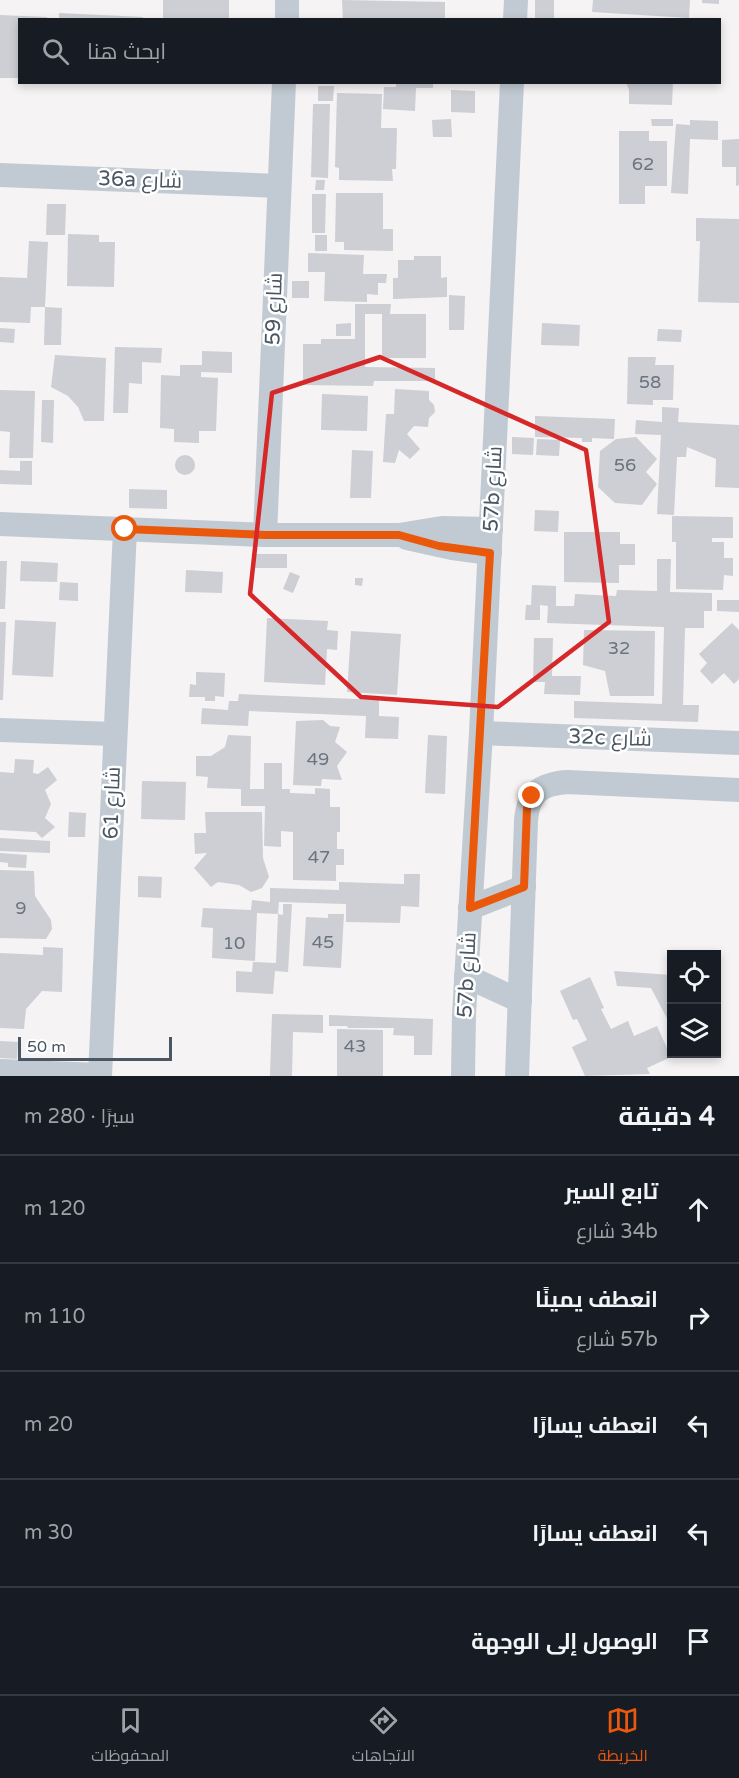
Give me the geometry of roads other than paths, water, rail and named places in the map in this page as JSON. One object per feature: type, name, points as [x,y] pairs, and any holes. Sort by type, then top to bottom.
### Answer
[{"type":"street","points":[[287,0],[287,18]]},
{"type":"street","points":[[515,18],[516,0]]},
{"type":"street","name":"شارع 59","points":[[265,535],[284,84]]},
{"type":"street","name":"57b شارع","points":[[463,1076],[466,976],[481,733],[512,84]]},
{"type":"street","name":"36a شارع","points":[[0,175],[279,186]]},
{"type":"street","points":[[0,524],[265,535],[399,535],[442,528],[491,529]]},
{"type":"street","name":"شارع 61","points":[[100,1075],[125,529]]},
{"type":"street","points":[[399,535],[445,547],[490,553]]},
{"type":"street","points":[[0,729],[114,734]]},
{"type":"street","name":"32c شارع","points":[[481,733],[739,743]]},
{"type":"street","points":[[517,1076],[527,808],[532,796],[542,787],[567,782],[739,790]]},
{"type":"street","points":[[470,908],[524,887]]},
{"type":"street","points":[[466,976],[520,1001]]},
{"type":"street","points":[[0,1071],[100,1075]]}]
